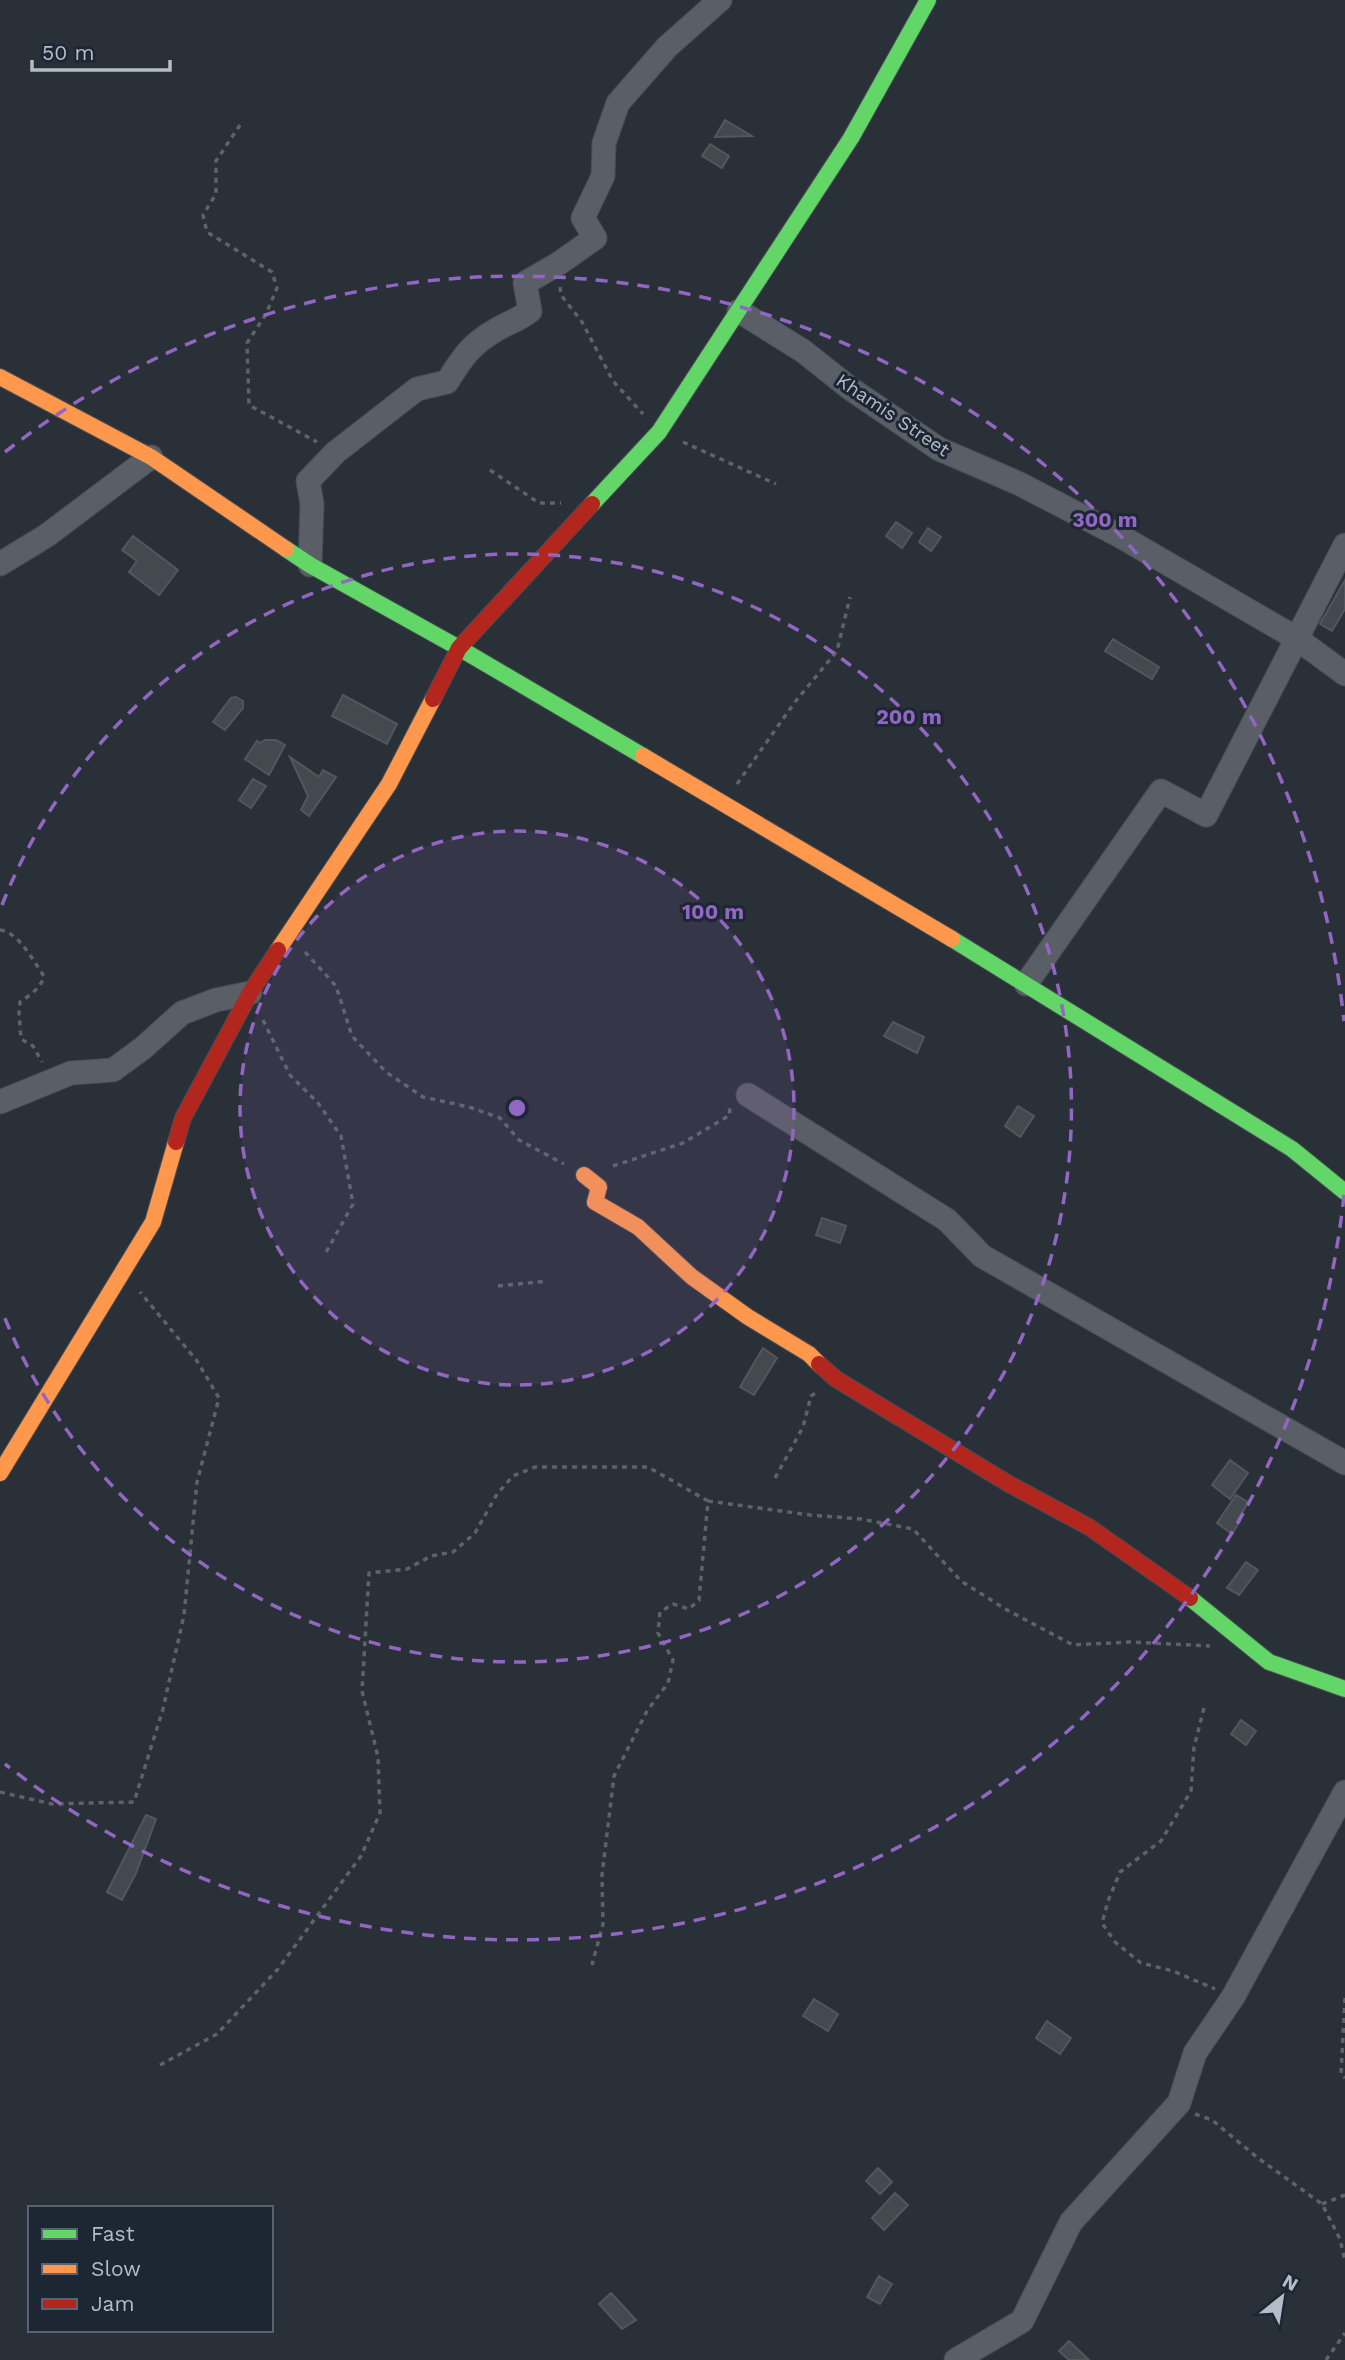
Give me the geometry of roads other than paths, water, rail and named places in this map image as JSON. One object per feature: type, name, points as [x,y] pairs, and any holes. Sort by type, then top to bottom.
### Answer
[{"type":"street","points":[[310,565],[312,504],[308,481],[336,452],[417,389],[447,382],[468,349],[497,329],[521,319],[530,311],[525,284],[595,238],[583,218],[603,176],[604,144],[618,103],[667,47],[720,0]]},
{"type":"street","points":[[0,1473],[153,1222],[183,1118],[250,993],[389,784],[459,648],[659,432],[851,138],[928,0]]},
{"type":"street","name":"Khamis Street","points":[[739,312],[803,351],[851,389],[939,449],[1020,484],[1121,536],[1296,638],[1345,674]]},
{"type":"street","points":[[0,377],[151,457],[310,565],[459,648],[874,891],[1293,1149],[1345,1192]]},
{"type":"street","points":[[0,564],[46,536],[151,457]]},
{"type":"street","points":[[1026,984],[1161,791],[1206,815],[1345,545]]},
{"type":"street","points":[[0,1102],[71,1073],[113,1070],[183,1013],[216,1000],[250,993]]},
{"type":"street","points":[[748,1095],[947,1220],[982,1256],[1345,1463]]},
{"type":"street","points":[[584,1175],[599,1187],[595,1202],[638,1227],[692,1277],[748,1317],[809,1354],[836,1380],[1009,1484],[1089,1527],[1171,1583],[1269,1662],[1345,1689]]},
{"type":"street","points":[[956,2360],[1022,2321],[1071,2222],[1179,2103],[1195,2053],[1233,1997],[1345,1792]]}]
